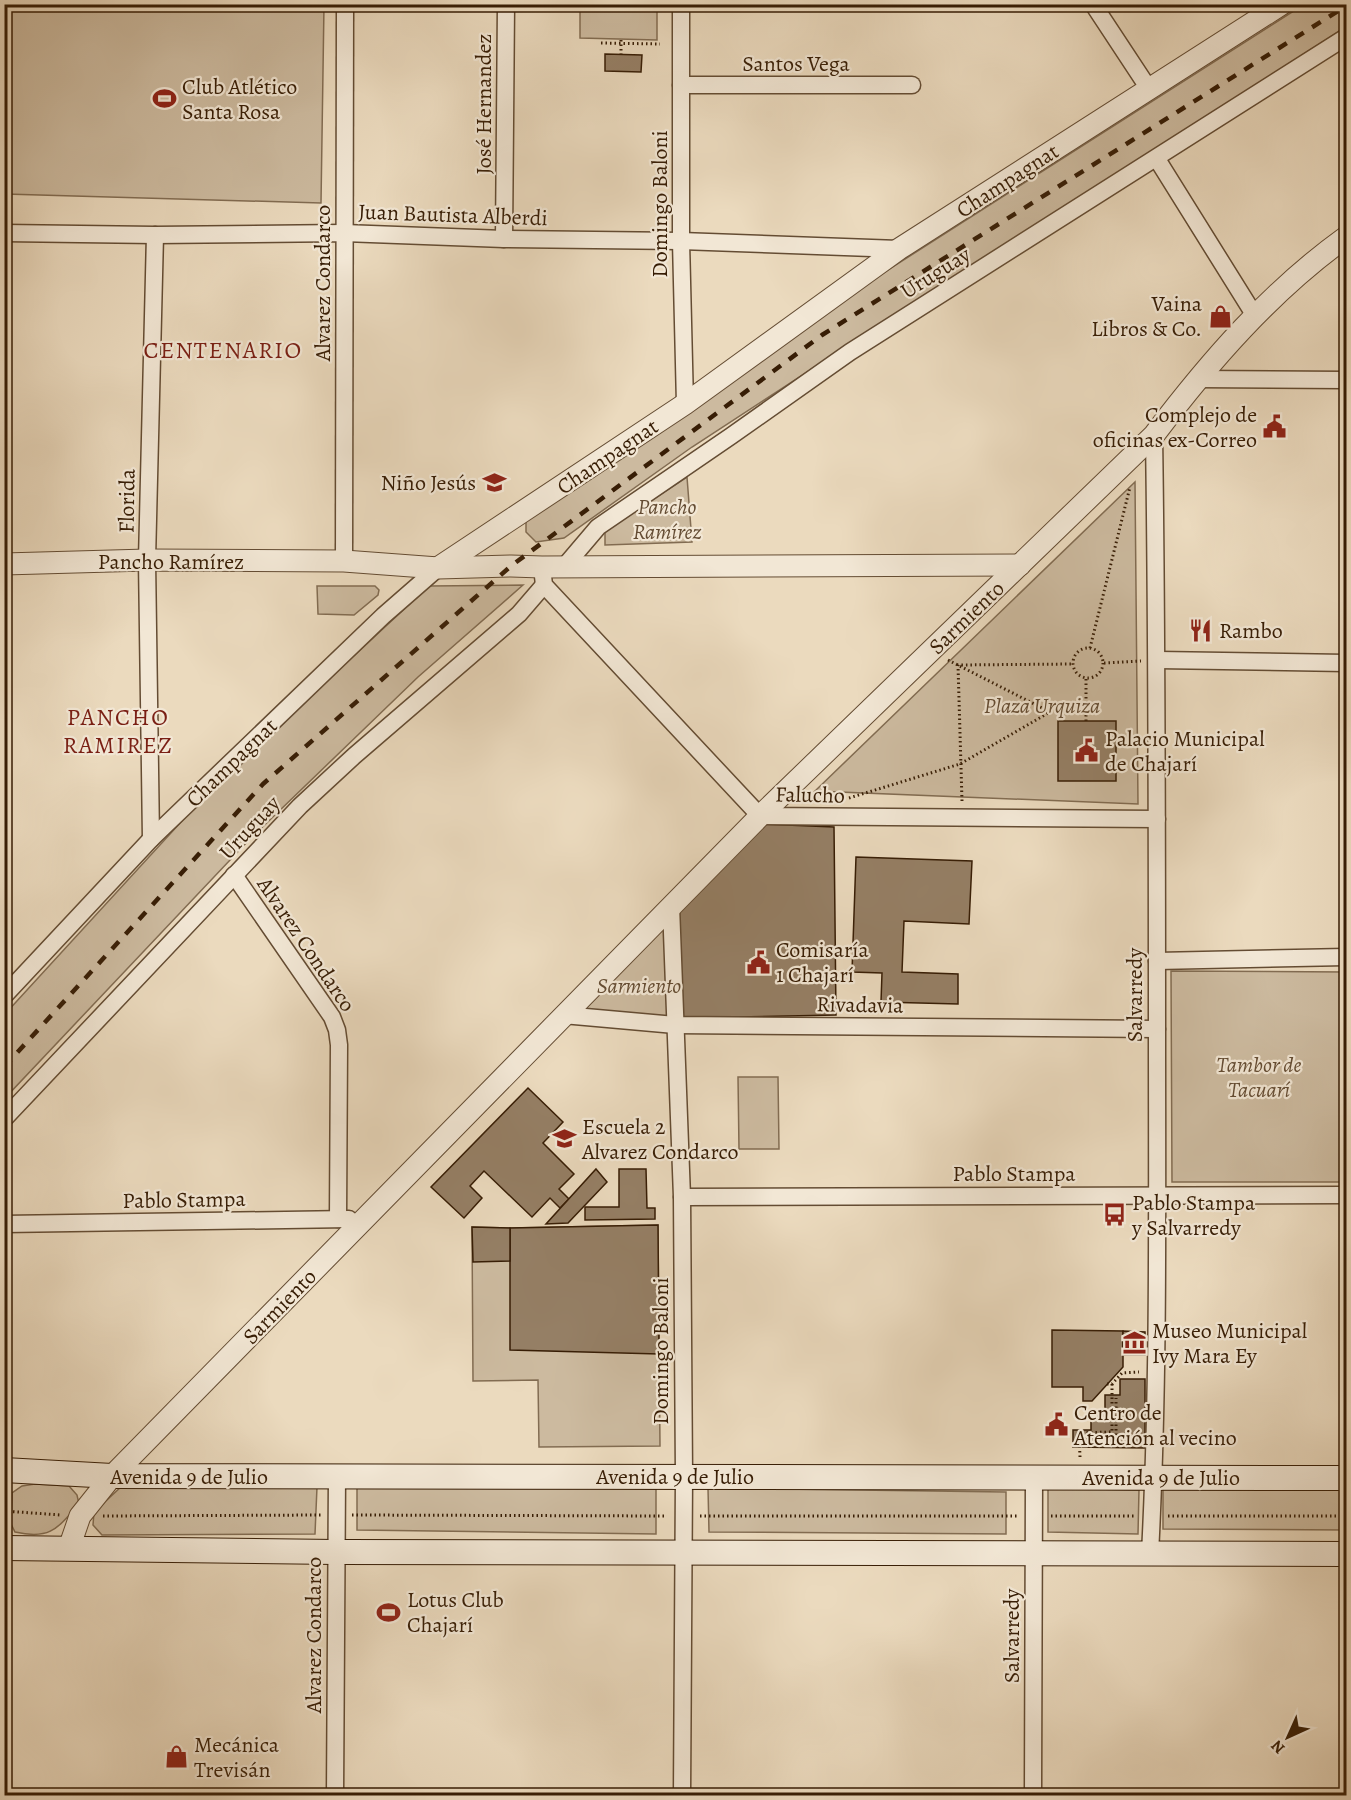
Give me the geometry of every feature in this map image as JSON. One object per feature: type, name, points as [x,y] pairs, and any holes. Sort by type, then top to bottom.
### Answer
[{"type":"main road","name":"Avenida 9 de Julio","points":[[4,1470],[112,1476],[1347,1478]]},
{"type":"main road","points":[[4,1548],[336,1552],[1347,1554]]},
{"type":"street","name":"Alvarez Condarco","points":[[344,561],[345,4]]},
{"type":"street","name":"José Hernandez","points":[[504,239],[506,4]]},
{"type":"street","name":"Domingo Baloni","points":[[681,4],[681,241],[685,404]]},
{"type":"street","points":[[1093,4],[1149,89]]},
{"type":"street","name":"Champagnat","points":[[4,996],[151,839],[383,616],[438,567],[685,404],[899,249],[1282,4]]},
{"type":"street","name":"Uruguay","points":[[564,567],[598,527],[850,352],[1347,37]]},
{"type":"street","name":"Santos Vega","points":[[681,85],[912,85]]},
{"type":"street","points":[[1157,159],[1255,316]]},
{"type":"street","name":"Juan Bautista Alberdi","points":[[4,233],[155,235],[345,233],[899,249]]},
{"type":"street","name":"Florida","points":[[151,839],[147,560],[155,235]]},
{"type":"street","name":"Sarmiento","points":[[69,1548],[80,1516],[112,1476],[760,816],[1154,435],[1197,379],[1255,316],[1323,253],[1347,237]]},
{"type":"street","points":[[1197,379],[1347,380]]},
{"type":"street","name":"Salvarredy","points":[[1150,1554],[1154,1477],[1157,1196],[1158,660],[1154,435]]},
{"type":"street","name":"Pancho Ramírez","points":[[4,564],[147,560],[344,561],[438,567],[511,566],[543,576],[564,567],[1020,565]]},
{"type":"street","name":"Uruguay","points":[[4,1119],[300,806],[354,756],[519,614],[543,576]]},
{"type":"street","name":"Falucho","points":[[543,576],[760,816],[1157,819]]},
{"type":"street","points":[[1158,660],[1347,663]]},
{"type":"street","name":"Alvarez Condarco","points":[[234,875],[332,1017],[338,1030],[338,1219]]},
{"type":"street","name":"Domingo Baloni","points":[[671,906],[682,1197],[684,1476],[682,1796]]},
{"type":"street","points":[[1157,961],[1347,957]]},
{"type":"street","name":"Rivadavia","points":[[563,1015],[675,1025],[1157,1029]]},
{"type":"street","name":"Pablo Stampa","points":[[682,1197],[1347,1195]]},
{"type":"street","name":"Pablo Stampa","points":[[4,1224],[365,1218]]},
{"type":"street","name":"Alvarez Condarco","points":[[335,1796],[337,1476]]},
{"type":"street","name":"Salvarredy","points":[[1033,1796],[1034,1477]]},
{"type":"path","points":[[621,39],[621,55]]},
{"type":"path","points":[[601,44],[660,44]]},
{"type":"path","points":[[1090,648],[1131,483]]},
{"type":"path","points":[[1090,648],[1100,653],[1104,663],[1101,671],[1095,677],[1086,679],[1075,671],[1073,664],[1075,656],[1081,649],[1090,648]]},
{"type":"path","points":[[847,799],[960,764],[1050,712],[930,651]]},
{"type":"path","points":[[1104,663],[1158,660]]},
{"type":"path","points":[[958,665],[1073,664]]},
{"type":"path","points":[[958,665],[963,818]]},
{"type":"path","points":[[1086,679],[1086,721]]},
{"type":"path","points":[[1079,1448],[1079,1432],[1113,1432],[1113,1384],[1122,1373],[1155,1371]]},
{"type":"path","points":[[1107,1384],[1113,1384]]},
{"type":"path","points":[[1082,1438],[1116,1437],[1116,1398]]},
{"type":"path","points":[[1110,1425],[1116,1425]]},
{"type":"green space","name":"Club Atlético Santa Rosa","points":[[4,5],[324,5],[321,203],[5,194]]},
{"type":"green space","points":[[580,5],[657,5],[657,40],[580,38]]},
{"type":"green space","points":[[1303,5],[1346,5],[1346,27],[692,447],[564,538],[536,542],[526,532],[526,515],[808,321]]},
{"type":"green space","name":"Pancho Ramírez","points":[[687,477],[692,542],[605,545],[605,531]]},
{"type":"green space","name":"Plaza Urquiza","points":[[1135,482],[1138,804],[815,791]]},
{"type":"green space","points":[[523,585],[418,677],[248,841],[5,1098],[5,1014],[214,786],[429,586]]},
{"type":"green space","points":[[317,586],[375,586],[379,590],[378,595],[354,615],[318,614]]},
{"type":"green space","name":"Sarmiento","points":[[668,913],[671,1020],[571,1012]]},
{"type":"green space","name":"Tambor de Tacuarí","points":[[1171,971],[1346,972],[1346,1182],[1172,1182]]},
{"type":"green space","points":[[738,1077],[778,1077],[779,1149],[739,1149]]},
{"type":"green space","points":[[658,1225],[660,1446],[539,1447],[538,1380],[473,1381],[472,1227]]},
{"type":"green space","points":[[35,1484],[69,1486],[77,1495],[79,1504],[65,1520],[52,1530],[37,1535],[15,1532],[11,1524],[12,1493],[22,1486]]},
{"type":"green space","points":[[357,1485],[656,1489],[656,1534],[357,1530]]},
{"type":"green space","points":[[122,1486],[317,1487],[315,1534],[102,1535],[93,1525],[94,1512]]},
{"type":"green space","points":[[1163,1486],[1346,1487],[1346,1530],[1163,1529]]},
{"type":"green space","points":[[708,1488],[1006,1492],[1006,1534],[709,1532]]},
{"type":"green space","points":[[1048,1488],[1139,1490],[1138,1534],[1048,1532]]},
{"type":"building","points":[[605,54],[642,55],[641,72],[605,71]]},
{"type":"building","name":"Palacio Municipal de Chajarí","points":[[1058,721],[1116,721],[1116,781],[1058,781]]},
{"type":"building","name":"Comisaría 1 Chajarí","points":[[762,824],[834,827],[836,1015],[681,1018],[679,909]]},
{"type":"building","points":[[856,857],[972,861],[969,924],[904,921],[902,972],[958,974],[958,1004],[881,1002],[882,973],[852,972]]},
{"type":"building","points":[[528,1088],[563,1122],[543,1143],[574,1174],[559,1189],[569,1199],[560,1208],[550,1198],[532,1217],[484,1171],[470,1186],[482,1198],[464,1218],[431,1187]]},
{"type":"building","points":[[596,1169],[607,1182],[568,1223],[546,1224]]},
{"type":"building","points":[[619,1169],[646,1169],[647,1208],[655,1208],[655,1219],[585,1220],[585,1207],[619,1207]]},
{"type":"building","points":[[658,1225],[659,1354],[510,1350],[510,1228]]},
{"type":"building","points":[[472,1227],[510,1228],[510,1261],[473,1262]]},
{"type":"building","points":[[1052,1330],[1123,1331],[1123,1367],[1092,1401],[1083,1401],[1083,1387],[1052,1387]]},
{"type":"building","name":"Museo Municipal Ivy Mara Ey","points":[[1123,1331],[1145,1332],[1145,1355],[1123,1355]]},
{"type":"building","points":[[1120,1379],[1145,1379],[1145,1448],[1073,1447],[1073,1430],[1091,1430],[1091,1411],[1105,1412],[1105,1395],[1120,1395]]},
{"type":"railway","points":[[4,1067],[263,784],[511,566],[822,335],[1346,6]]},
{"type":"place","name":"Club Atlético Santa Rosa","points":[[164,99]]},
{"type":"place","name":"Vaina Libros & Co.","points":[[1220,316]]},
{"type":"place","name":"Complejo de oficinas ex-Correo","points":[[1275,427]]},
{"type":"place","name":"Niño Jesús","points":[[494,482]]},
{"type":"place","name":"Rambo","points":[[1201,630]]},
{"type":"place","name":"Palacio Municipal de Chajarí","points":[[1087,751]]},
{"type":"place","name":"Comisaría 1 Chajarí","points":[[758,962]]},
{"type":"place","name":"Escuela 2 Alvarez Condarco","points":[[564,1139]]},
{"type":"place","name":"Pablo Stampa y Salvarredy","points":[[1114,1215]]},
{"type":"place","name":"Museo Municipal Ivy Mara Ey","points":[[1134,1343]]},
{"type":"place","name":"Centro de Atención al vecino","points":[[1056,1425]]},
{"type":"place","name":"Lotus Club Chajarí","points":[[389,1612]]},
{"type":"place","name":"Mecánica Trevisán","points":[[176,1757]]},
{"type":"district","name":"CENTENARIO","points":[[223,350]]},
{"type":"district","name":"PANCHO RAMIREZ","points":[[118,731]]}]
